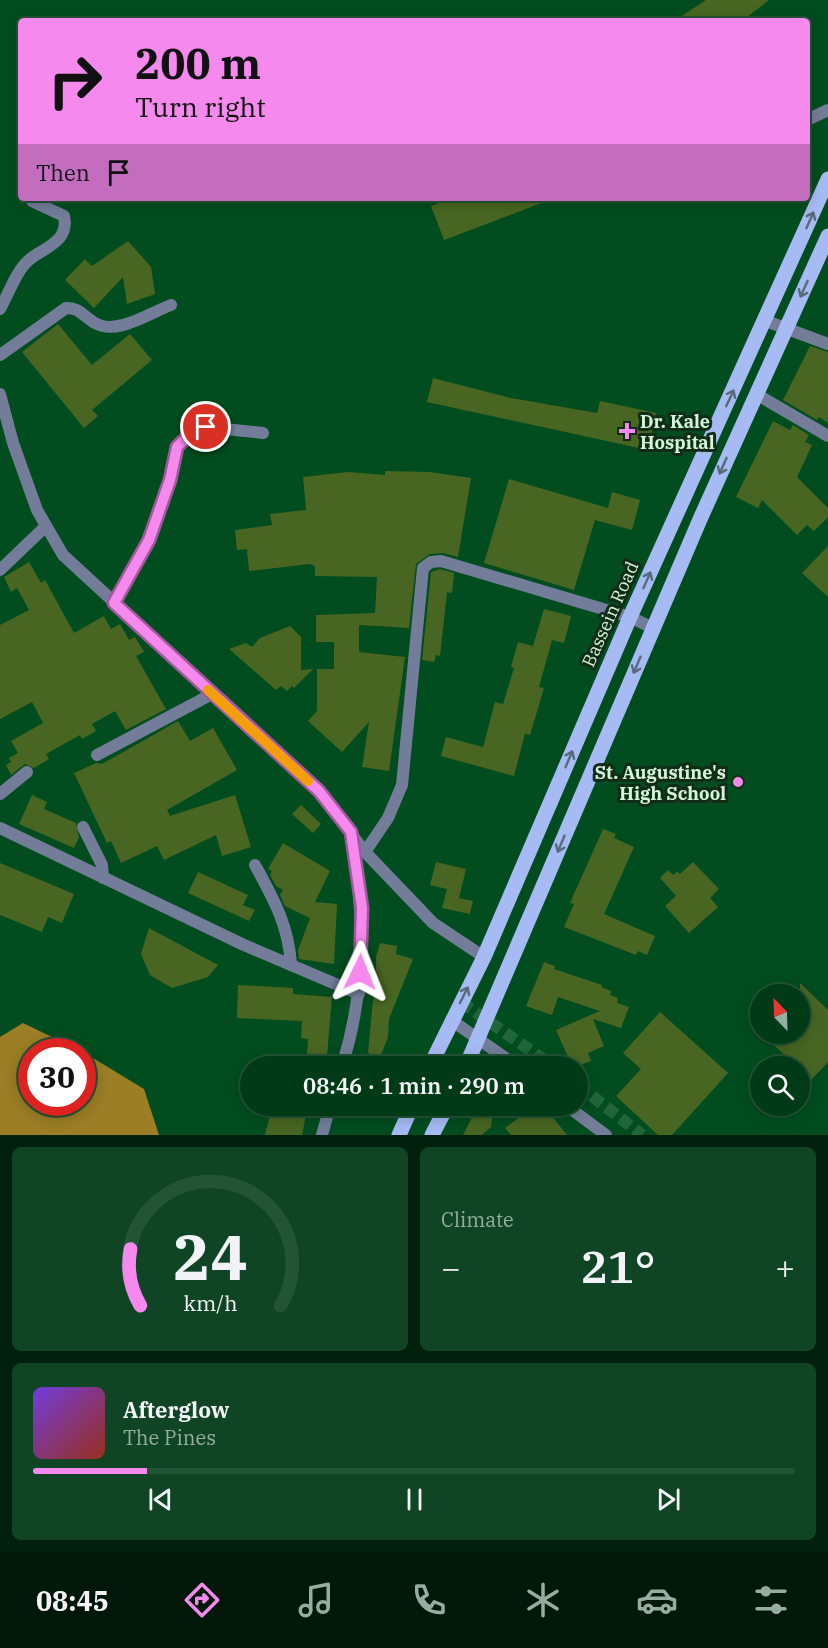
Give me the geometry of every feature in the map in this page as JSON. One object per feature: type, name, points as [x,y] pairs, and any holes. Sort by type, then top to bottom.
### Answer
[{"type":"main road","name":"Bassein Road","points":[[435,1056],[484,957],[630,617],[766,321],[828,179]]},
{"type":"main road","points":[[471,1056],[653,628],[828,236]]},
{"type":"main road","points":[[399,1135],[408,1116]]},
{"type":"main road","points":[[432,1135],[442,1116]]},
{"type":"street","points":[[810,119],[828,110]]},
{"type":"street","points":[[0,309],[29,260],[47,251],[62,235],[66,223],[64,216],[32,201]]},
{"type":"street","points":[[0,355],[66,308],[78,310],[94,323],[106,328],[125,324],[171,304]]},
{"type":"street","points":[[766,321],[828,345]]},
{"type":"street","points":[[0,394],[13,443],[37,510],[63,555],[319,791],[365,852],[433,922],[484,957]]},
{"type":"street","points":[[756,394],[828,436]]},
{"type":"street","points":[[114,603],[149,540],[170,480],[177,447],[187,437],[206,427],[263,433]]},
{"type":"street","points":[[0,570],[46,526]]},
{"type":"street","points":[[365,852],[388,818],[402,785],[423,568],[431,562],[441,561],[630,617],[653,628]]},
{"type":"street","points":[[97,754],[212,694]]},
{"type":"street","points":[[0,794],[27,772]]},
{"type":"street","points":[[83,827],[102,865],[103,878]]},
{"type":"street","points":[[0,828],[291,965],[359,994]]},
{"type":"street","points":[[344,1056],[359,994],[362,908],[351,832]]},
{"type":"street","points":[[255,864],[281,914],[289,940],[291,965]]},
{"type":"street","points":[[452,1020],[503,1056]]},
{"type":"street","points":[[322,1135],[327,1116]]},
{"type":"street","points":[[580,1116],[606,1135]]},
{"type":"shaded area","points":[[23,1023],[54,1038],[18,1038],[18,1116],[96,1116],[96,1060],[144,1089],[159,1135],[0,1135],[0,1037]]},
{"type":"building","points":[[706,0],[769,0],[746,18],[679,18]]},
{"type":"building","points":[[444,201],[547,201],[444,240],[431,206]]},
{"type":"building","points":[[128,241],[151,267],[155,294],[127,304],[123,277],[94,308],[65,280],[85,259],[92,266]]},
{"type":"building","points":[[58,324],[92,365],[130,334],[152,360],[92,410],[98,416],[84,428],[22,352]]},
{"type":"building","points":[[810,346],[828,352],[828,423],[819,417],[817,420],[783,400]]},
{"type":"building","points":[[433,378],[511,398],[597,413],[600,401],[656,413],[648,450],[427,402]]},
{"type":"building","points":[[773,421],[790,430],[793,425],[809,435],[805,442],[812,445],[797,477],[828,508],[828,517],[814,531],[807,525],[797,535],[762,500],[758,508],[736,497]]},
{"type":"building","points":[[385,471],[430,472],[471,478],[458,557],[443,553],[430,554],[416,564],[409,628],[359,625],[359,652],[405,657],[389,771],[362,767],[369,722],[342,752],[308,721],[317,711],[317,669],[334,669],[334,642],[316,642],[316,615],[375,613],[377,577],[315,576],[315,566],[310,564],[249,571],[247,549],[237,550],[235,530],[272,525],[270,514],[306,510],[303,477],[348,472],[385,475]]},
{"type":"building","points":[[509,479],[608,508],[612,492],[640,500],[632,530],[595,520],[574,590],[484,563]]},
{"type":"building","points":[[828,546],[828,597],[802,573]]},
{"type":"building","points":[[29,562],[41,583],[45,580],[74,633],[104,616],[111,629],[120,624],[129,640],[135,637],[144,652],[136,656],[166,709],[126,730],[115,711],[92,724],[96,731],[82,739],[80,735],[46,754],[49,759],[34,768],[25,764],[11,775],[6,765],[11,762],[9,758],[18,753],[11,741],[43,723],[32,702],[0,719],[0,625],[29,610],[17,588],[11,592],[4,577]]},
{"type":"building","points":[[440,569],[454,573],[452,593],[447,592],[440,656],[436,655],[434,662],[422,660],[431,572]]},
{"type":"building","points":[[544,609],[571,616],[564,643],[552,640],[539,687],[544,688],[530,735],[525,734],[514,776],[441,756],[446,737],[483,747],[495,702],[503,704],[514,668],[511,667],[518,642],[533,646]]},
{"type":"building","points":[[290,626],[301,637],[301,670],[313,669],[294,688],[292,686],[287,691],[281,686],[276,690],[229,649],[246,643],[252,647],[260,638]]},
{"type":"building","points":[[178,721],[190,741],[213,728],[237,770],[167,810],[170,816],[235,795],[251,847],[222,856],[216,835],[164,860],[157,846],[121,863],[111,841],[107,843],[74,773],[96,763],[102,764]]},
{"type":"building","points":[[32,795],[47,802],[44,809],[76,823],[79,837],[74,848],[19,824]]},
{"type":"building","points":[[301,805],[321,824],[313,833],[292,814]]},
{"type":"building","points":[[603,829],[616,834],[614,838],[634,847],[604,914],[655,936],[647,955],[638,951],[636,955],[564,927],[574,904],[570,903]]},
{"type":"building","points":[[283,843],[330,871],[315,902],[337,904],[334,964],[299,959],[298,950],[310,918],[285,906],[280,895],[283,890],[276,886],[270,875],[272,871],[268,869]]},
{"type":"building","points":[[436,862],[466,869],[459,898],[473,901],[470,914],[442,908],[447,889],[430,885]]},
{"type":"building","points":[[693,862],[719,889],[710,898],[718,907],[689,933],[665,906],[676,896],[660,878],[668,870],[673,875],[677,872],[680,874]]},
{"type":"building","points":[[0,863],[74,894],[62,923],[48,917],[42,932],[0,915]]},
{"type":"building","points":[[198,872],[248,895],[243,905],[255,910],[249,921],[188,893]]},
{"type":"building","points":[[149,928],[218,965],[208,977],[172,988],[150,975],[141,954]]},
{"type":"building","points":[[380,943],[397,946],[396,954],[413,959],[389,1019],[388,1037],[381,1056],[368,1053],[373,1000],[380,981],[376,979],[376,957]]},
{"type":"building","points":[[544,962],[555,966],[554,969],[602,985],[601,987],[611,991],[610,995],[618,998],[617,1003],[629,1007],[621,1028],[593,1019],[604,1046],[588,1053],[591,1061],[588,1062],[588,1056],[568,1056],[556,1030],[600,1011],[558,997],[552,1015],[526,1006]]},
{"type":"building","points":[[238,985],[293,988],[293,994],[332,997],[327,1056],[307,1055],[308,1039],[301,1038],[302,1021],[237,1018]]},
{"type":"building","points":[[810,993],[828,1010],[828,1062],[811,1080],[810,1056],[785,1056],[773,1044],[810,1044]]},
{"type":"building","points":[[660,1012],[728,1073],[672,1135],[658,1135],[616,1096],[641,1069],[623,1053]]},
{"type":"building","points":[[270,1116],[306,1116],[302,1135],[265,1135]]},
{"type":"building","points":[[473,1116],[492,1116],[491,1127],[482,1135],[463,1135]]},
{"type":"building","points":[[521,1116],[552,1116],[567,1135],[511,1135],[505,1128]]},
{"type":"tunnel","points":[[461,1002],[539,1056]]},
{"type":"tunnel","points":[[588,1093],[642,1135]]},
{"type":"slow traffic","points":[[208,690],[268,742],[308,781]]},
{"type":"place","name":"Dr. Kale Hospital","points":[[627,431]]},
{"type":"place","name":"St. Augustine's High School","points":[[738,782]]},
{"type":"route","points":[[206,427],[187,437],[177,447],[170,480],[149,540],[114,603],[319,791],[351,832],[362,908],[360,972]]}]
